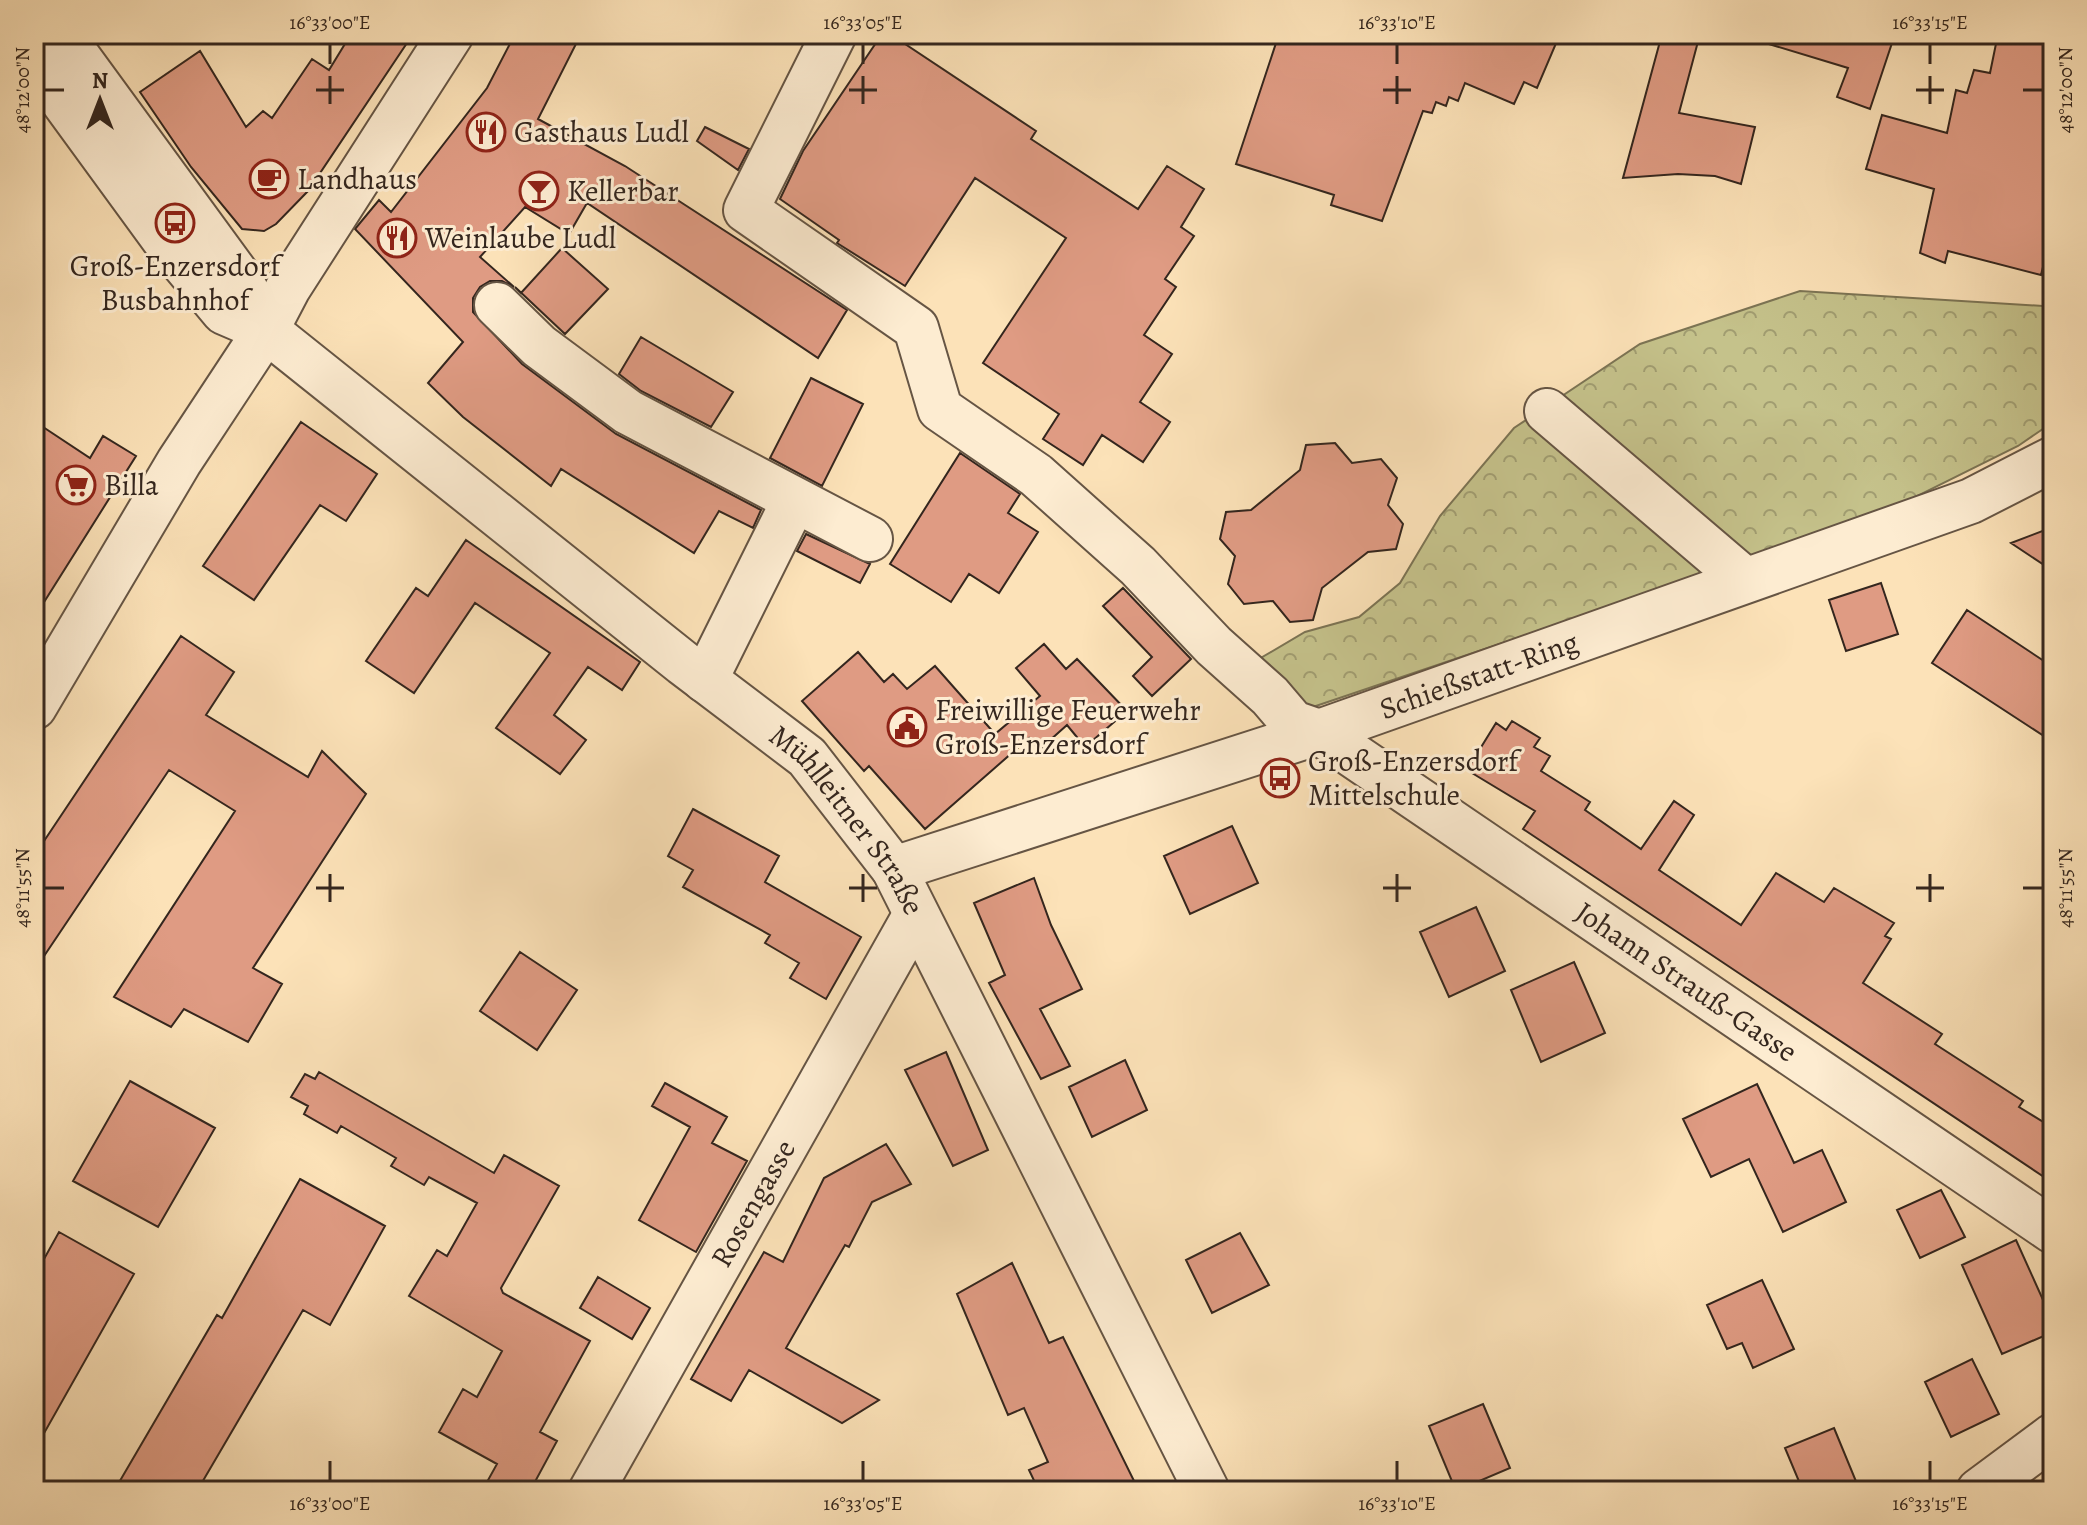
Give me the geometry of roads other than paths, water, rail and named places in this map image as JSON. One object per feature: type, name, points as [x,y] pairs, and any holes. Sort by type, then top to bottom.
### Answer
[{"type":"street","points":[[61,34],[240,279],[266,330]]},
{"type":"street","points":[[34,707],[214,405],[266,330],[288,288],[451,34]]},
{"type":"street","name":"Johann Strauß-Gasse","points":[[834,34],[746,210],[916,328],[940,409],[1036,475],[1138,566],[1293,723],[1319,732],[2053,1231]]},
{"type":"street","points":[[34,61],[169,246],[224,312],[266,330]]},
{"type":"street","points":[[497,305],[539,346],[628,412],[870,539]]},
{"type":"street","name":"Mühlleitner Straße","points":[[266,330],[705,680],[807,757],[894,869],[1201,1489]]},
{"type":"street","points":[[1547,411],[1745,580]]},
{"type":"street","name":"Schießstatt-Ring","points":[[894,869],[1319,732],[1971,501],[2053,459]]},
{"type":"street","points":[[705,680],[794,501]]},
{"type":"street","name":"Rosengasse","points":[[591,1491],[916,914]]},
{"type":"street","points":[[1979,1491],[2053,1436]]},
{"type":"place","name":"Gasthaus Ludl","points":[[486,132]]},
{"type":"place","name":"Landhaus","points":[[269,179]]},
{"type":"place","name":"Kellerbar","points":[[539,191]]},
{"type":"place","name":"Groß-Enzersdorf Busbahnhof","points":[[175,223]]},
{"type":"place","name":"Weinlaube Ludl","points":[[397,238]]},
{"type":"place","name":"Billa","points":[[76,485]]},
{"type":"place","name":"Freiwillige Feuerwehr Groß-Enzersdorf","points":[[907,727]]},
{"type":"place","name":"Groß-Enzersdorf Mittelschule","points":[[1280,778]]}]
